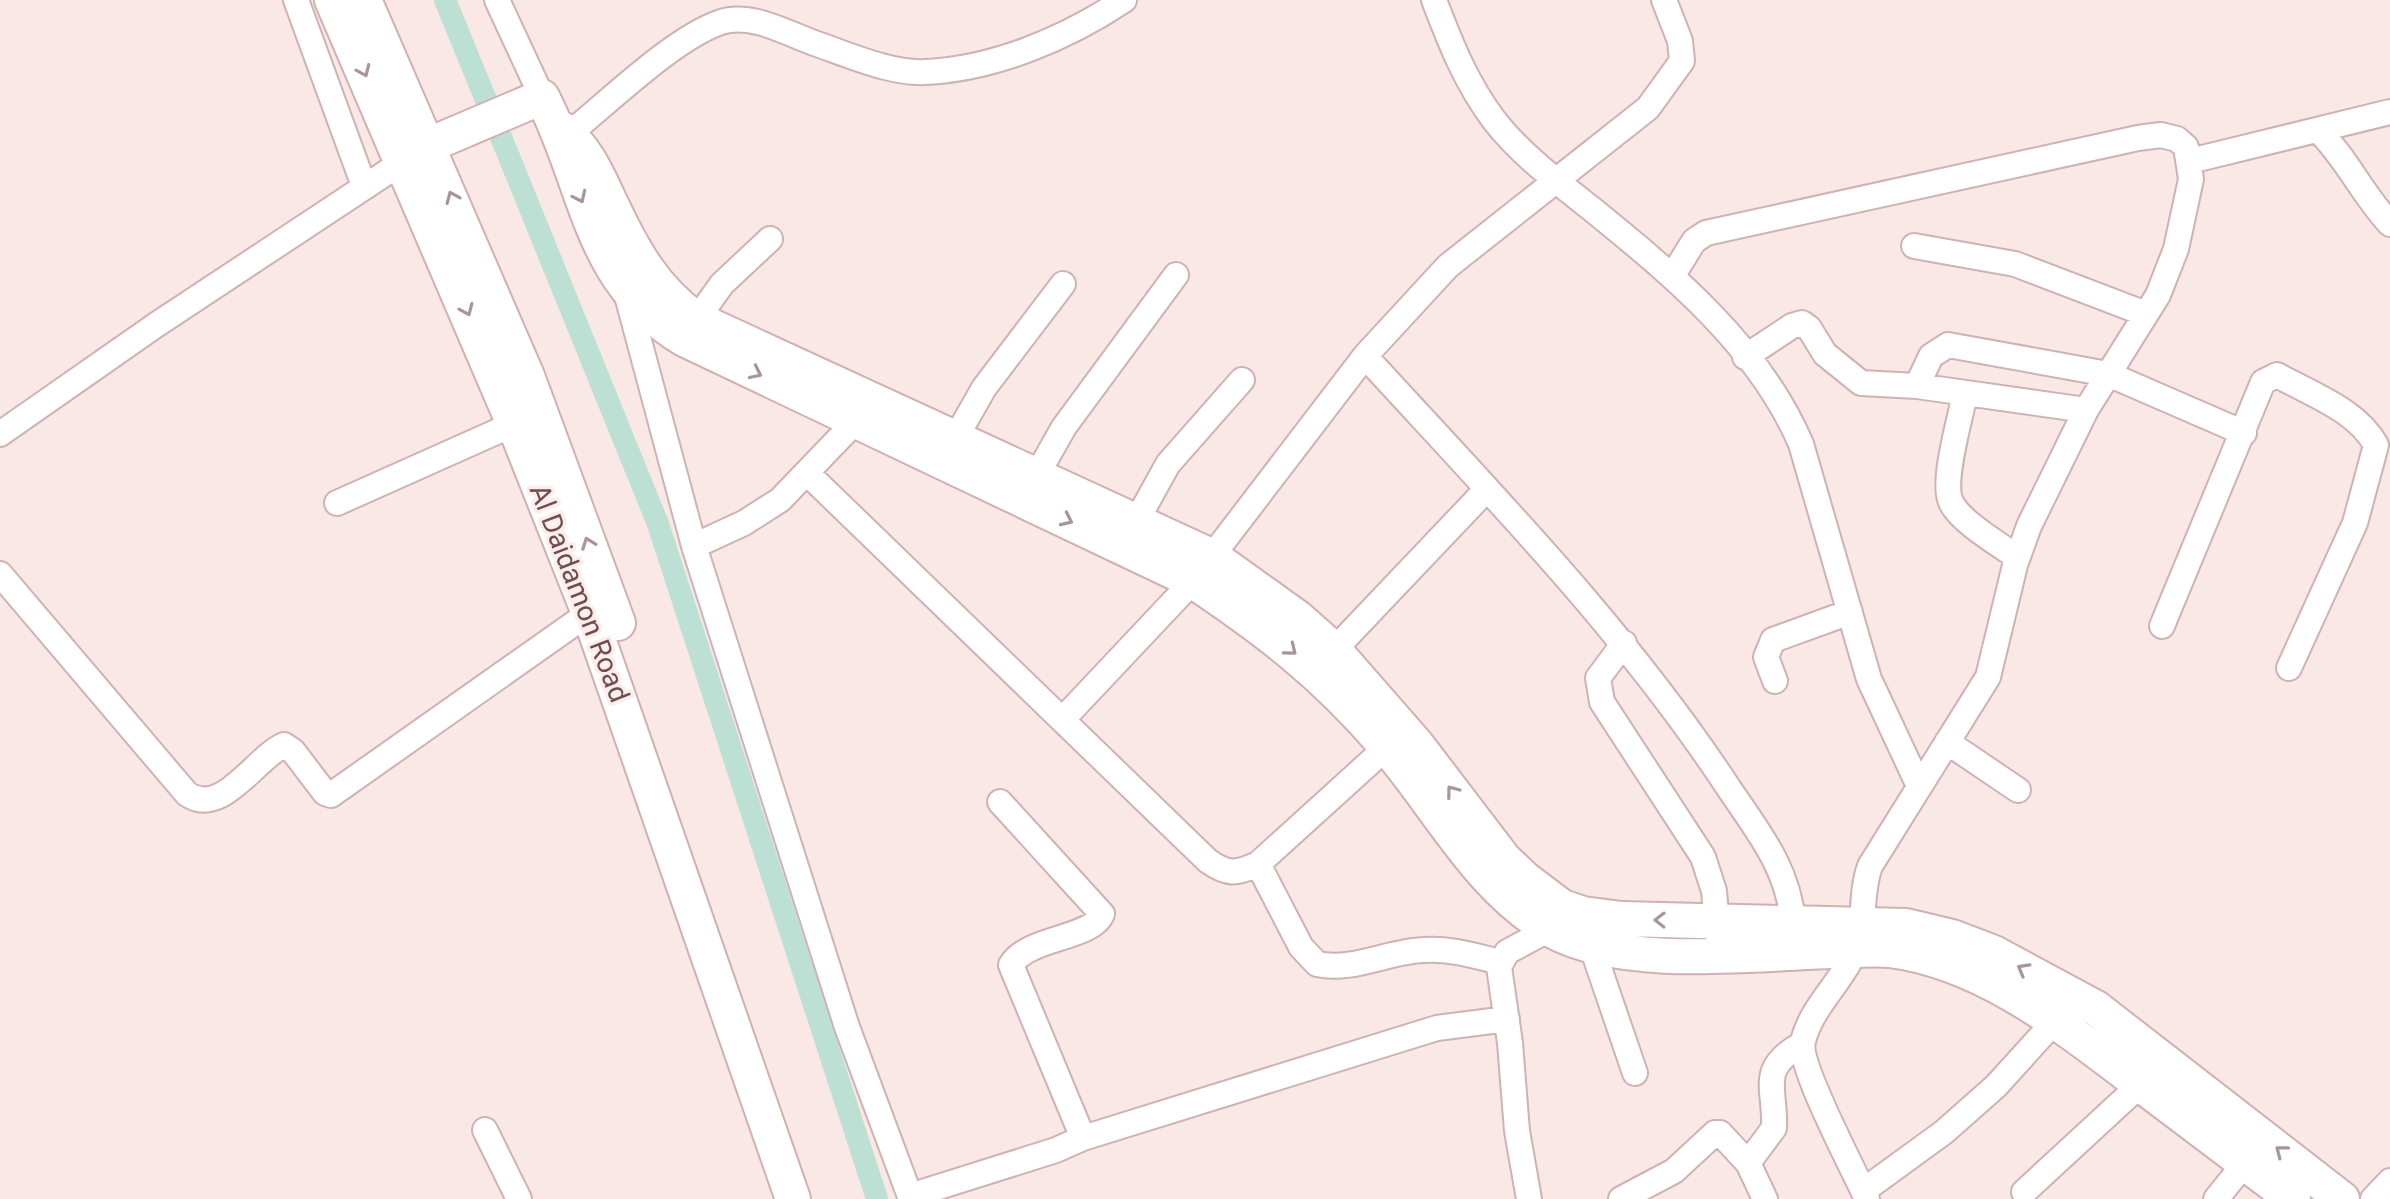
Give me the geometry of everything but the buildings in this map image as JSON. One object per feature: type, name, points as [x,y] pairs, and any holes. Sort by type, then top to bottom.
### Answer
[{"type":"street","points":[[296,0],[364,186]]},
{"type":"street","name":"Al Daidamon Road","points":[[332,0],[416,153],[535,395],[793,1199]]},
{"type":"street","name":"Al Daidamon Road","points":[[364,0],[514,424],[589,613],[630,690],[815,1199]]},
{"type":"street","points":[[497,0],[557,124],[574,184],[626,292],[694,546],[847,1027],[910,1198],[1056,1150],[1083,1138],[1437,1028],[1507,1019]]},
{"type":"street","points":[[0,434],[416,153],[557,124],[720,22],[747,20],[851,56],[924,72],[1018,53],[1069,32],[1124,0]]},
{"type":"street","points":[[1434,0],[1453,50],[1495,121],[1557,180],[1673,275],[1715,317],[1784,410],[1801,444],[1873,690],[1919,786]]},
{"type":"street","points":[[1063,719],[1203,569],[1365,356],[1448,266],[1648,108],[1682,61],[1680,41],[1664,0]]},
{"type":"street","points":[[2190,161],[2390,112]]},
{"type":"street","points":[[557,124],[589,157],[656,285],[690,329],[855,422],[949,450]]},
{"type":"street","points":[[2318,130],[2342,153],[2377,210],[2390,224]]},
{"type":"street","points":[[1673,275],[1697,237],[1706,233],[2138,138],[2161,135],[2177,139],[2186,147],[2190,161],[2185,220],[2158,295],[2086,410],[2060,459],[2017,557],[1992,667],[1870,866],[1862,887],[1858,937],[1823,997],[1802,1044],[1807,1069],[1865,1195],[1986,1095],[2061,1008]]},
{"type":"street","points":[[690,329],[722,284],[770,239]]},
{"type":"street","points":[[1914,246],[2015,264],[2146,314]]},
{"type":"street","points":[[1029,488],[1064,427],[1176,275]]},
{"type":"street","points":[[949,450],[984,388],[1063,284]]},
{"type":"street","points":[[626,292],[652,318],[690,329],[1203,569],[1298,618],[1334,650],[1417,745],[1504,859],[1580,927],[1635,1073]]},
{"type":"street","points":[[1745,357],[1792,326],[1802,323],[1809,328],[1825,354],[1861,383],[1917,386],[2086,410]]},
{"type":"street","points":[[1917,386],[1931,356],[1948,345],[2108,374],[2244,433]]},
{"type":"street","points":[[1365,356],[1624,643],[1695,737],[1774,856],[1786,879],[1793,922]]},
{"type":"street","points":[[2162,626],[2263,382],[2277,375],[2353,417],[2370,432],[2376,445],[2355,523],[2289,668]]},
{"type":"street","points":[[1129,534],[1168,464],[1242,380]]},
{"type":"street","points":[[1965,393],[1949,480],[1951,502],[1965,518],[2017,557]]},
{"type":"street","points":[[694,546],[763,512],[808,474],[855,422]]},
{"type":"street","points":[[337,503],[514,424]]},
{"type":"street","points":[[808,474],[1208,861],[1224,873],[1238,873],[1258,864],[1387,747]]},
{"type":"street","points":[[1334,650],[1487,489]]},
{"type":"street","points":[[1203,569],[1263,627],[1338,691],[1387,747],[1484,871],[1516,903],[1580,927],[1719,954],[1858,937]]},
{"type":"street","points":[[0,574],[187,794],[204,800],[222,795],[284,745],[293,751],[325,793],[331,795],[589,613]]},
{"type":"street","points":[[1775,681],[1766,657],[1773,640],[1850,612]]},
{"type":"street","points":[[1624,643],[1598,678],[1602,702],[1703,857],[1714,891],[1719,954]]},
{"type":"street","points":[[1947,742],[2018,790]]},
{"type":"street","points":[[1000,802],[1102,914],[1095,924],[1025,951],[1011,965],[1083,1138]]},
{"type":"street","points":[[1258,864],[1301,947],[1317,964],[1366,961],[1425,950],[1454,951],[1500,962]]},
{"type":"street","points":[[1529,1199],[1517,1131],[1500,962],[1507,952],[1580,927],[1717,920],[1793,922],[1858,937],[1887,950],[1950,965],[2007,991],[2061,1008],[2096,1008],[2342,1199]]},
{"type":"street","points":[[2061,1008],[2141,1084],[2293,1199]]},
{"type":"street","points":[[1748,1163],[1774,1128],[1769,1083],[1776,1064],[1786,1052],[1802,1044]]},
{"type":"street","points":[[2024,1192],[2141,1084]]},
{"type":"street","points":[[485,1130],[519,1199]]},
{"type":"street","points":[[1621,1199],[1674,1171],[1715,1133],[1720,1133],[1748,1163],[1765,1199]]},
{"type":"street","points":[[2216,1199],[2245,1163]]},
{"type":"street","points":[[2373,1199],[2390,1181]]},
{"type":"waterway","points":[[445,0],[486,100]]},
{"type":"waterway","points":[[501,137],[658,524],[877,1199]]}]
